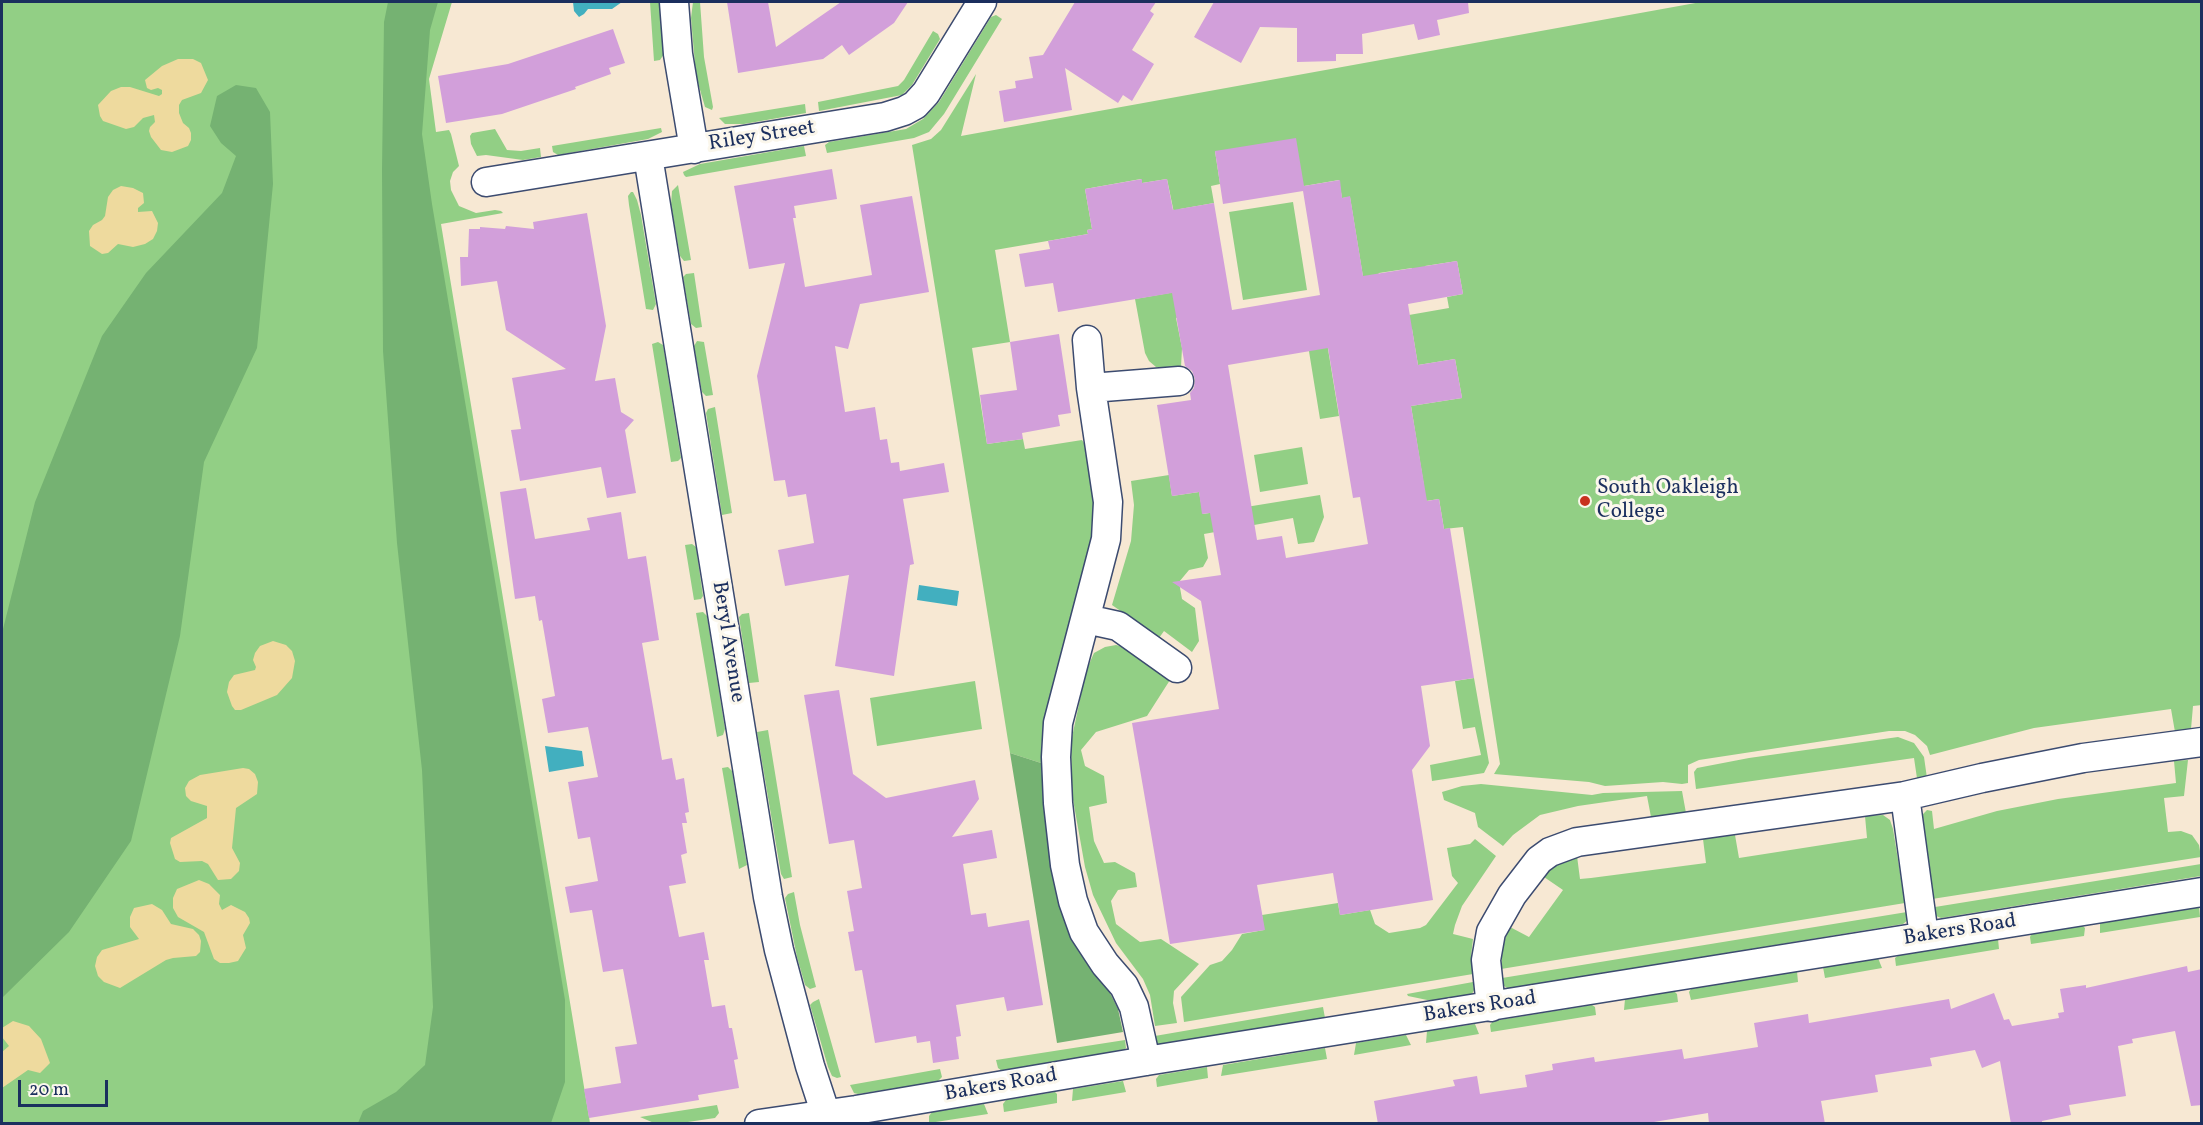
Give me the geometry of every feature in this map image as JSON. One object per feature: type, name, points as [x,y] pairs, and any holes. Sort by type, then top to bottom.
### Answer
[{"type":"street","points":[[674,2],[678,54],[694,149]]},
{"type":"street","name":"Riley Street","points":[[486,182],[885,117],[904,111],[915,105],[926,93],[982,2]]},
{"type":"street","name":"Beryl Avenue","points":[[648,156],[768,897],[779,950],[827,1119]]},
{"type":"street","points":[[1087,340],[1091,388],[1108,502],[1106,539],[1058,723],[1057,792],[1065,865],[1073,901],[1084,932],[1105,964],[1124,986],[1134,1006],[1146,1061]]},
{"type":"street","points":[[1091,388],[1179,381]]},
{"type":"street","points":[[1086,619],[1118,626],[1177,668]]},
{"type":"street","points":[[1491,1007],[1486,960],[1491,932],[1512,895],[1539,860],[1550,852],[1577,842],[1905,796],[2083,758],[2202,742]]},
{"type":"street","points":[[1905,796],[1924,936]]},
{"type":"street","name":"Bakers Road","points":[[759,1124],[827,1119],[1146,1061],[2202,892]]},
{"type":"green space","points":[[2,2],[452,2],[429,79],[436,132],[449,130],[451,134],[459,166],[453,172],[450,181],[451,190],[459,206],[476,213],[495,210],[503,213],[441,224],[590,1123],[2,1124]]},
{"type":"green space","points":[[388,2],[438,2],[430,30],[422,134],[565,1000],[565,1082],[551,1123],[358,1123],[363,1111],[396,1092],[425,1065],[433,1007],[422,770],[397,543],[383,351],[384,22]]},
{"type":"green space","points":[[650,2],[659,2],[664,54],[660,60],[654,61]]},
{"type":"green space","points":[[693,2],[700,2],[704,57],[712,110],[705,107],[696,76],[691,18]]},
{"type":"green space","points":[[1701,2],[2201,2],[2202,705],[2193,706],[2191,729],[2175,732],[2171,709],[2034,728],[1930,755],[1927,746],[1915,735],[1905,731],[1889,731],[1699,760],[1688,765],[1688,783],[1682,784],[1663,782],[1605,786],[1589,782],[1494,774],[1500,764],[1463,527],[1444,529],[1439,499],[1406,504],[1424,486],[1411,406],[1462,398],[1455,359],[1418,365],[1412,329],[1327,343],[1339,416],[1320,419],[1306,333],[1449,308],[1447,297],[1463,294],[1457,261],[1425,266],[1430,299],[1417,302],[1412,268],[1379,273],[1366,295],[1350,197],[1342,198],[1339,180],[1304,186],[1215,151],[1220,184],[1211,186],[1214,203],[1180,209],[1182,223],[1174,213],[1167,179],[1142,183],[1141,179],[1085,189],[1092,229],[1087,230],[1088,234],[995,250],[1010,342],[972,348],[987,444],[1023,439],[1025,449],[1082,440],[1095,512],[1083,577],[1046,717],[1041,763],[1010,753],[912,145],[931,139],[941,130],[976,74],[961,136]]},
{"type":"green space","points":[[996,15],[1002,19],[944,114],[929,132],[914,138],[827,153],[825,145],[829,142],[906,129],[923,119],[939,102],[991,17]]},
{"type":"green space","points":[[933,31],[940,39],[912,85],[902,95],[819,111],[818,102],[898,86],[904,80]]},
{"type":"green space","points":[[236,85],[256,88],[270,112],[273,184],[257,348],[204,462],[180,636],[131,841],[69,932],[2,998],[2,633],[35,502],[102,336],[146,273],[222,193],[236,156],[221,143],[210,126],[217,96]]},
{"type":"green space","points":[[805,104],[806,113],[744,124],[725,124],[719,118]]},
{"type":"green space","points":[[661,128],[662,132],[648,139],[558,155],[553,152],[552,146]]},
{"type":"green space","points":[[495,129],[507,150],[521,151],[540,148],[541,157],[523,160],[477,156],[471,144],[472,133]]},
{"type":"green space","points":[[804,146],[806,156],[686,177],[683,172],[700,164]]},
{"type":"green space","points":[[678,185],[691,260],[684,261],[680,256],[671,205],[672,191]]},
{"type":"green space","points":[[631,192],[637,200],[641,215],[656,304],[653,310],[646,309],[629,205],[628,196]]},
{"type":"green space","points":[[1293,202],[1307,290],[1243,300],[1229,212]]},
{"type":"green space","points":[[694,273],[702,327],[696,328],[691,324],[683,277]]},
{"type":"green space","points":[[1181,291],[1186,315],[1176,318],[1182,348],[1181,367],[1167,369],[1156,367],[1145,353],[1135,299]]},
{"type":"green space","points":[[697,341],[704,342],[713,395],[706,396],[702,392],[694,346]]},
{"type":"green space","points":[[658,342],[663,345],[681,458],[671,462],[652,344]]},
{"type":"green space","points":[[715,407],[732,513],[722,515],[706,413],[708,409]]},
{"type":"green space","points":[[1302,447],[1308,484],[1260,492],[1254,455]]},
{"type":"green space","points":[[1169,475],[1172,496],[1199,492],[1203,514],[1320,495],[1324,517],[1314,542],[1298,544],[1293,518],[1204,534],[1208,558],[1203,567],[1189,570],[1179,582],[1182,599],[1195,608],[1199,641],[1192,652],[1164,631],[1159,638],[1112,605],[1131,541],[1134,505],[1131,481]]},
{"type":"green space","points":[[692,544],[696,547],[703,596],[701,599],[694,600],[685,545]]},
{"type":"green space","points":[[703,612],[707,616],[725,729],[723,735],[717,737],[696,613]]},
{"type":"green space","points":[[749,613],[759,682],[749,683],[739,617]]},
{"type":"green space","points":[[1116,645],[1127,648],[1170,680],[1147,716],[1096,732],[1081,750],[1085,766],[1104,776],[1107,803],[1089,807],[1094,841],[1104,863],[1115,862],[1135,873],[1137,887],[1118,890],[1111,901],[1116,924],[1140,942],[1161,939],[1199,964],[1174,991],[1173,1003],[1177,1023],[1155,1026],[1150,995],[1143,979],[1116,943],[1093,895],[1085,867],[1072,794],[1071,742],[1086,671],[1094,653],[1105,647]]},
{"type":"green space","points":[[1474,678],[1489,763],[1484,773],[1432,781],[1430,765],[1481,755],[1475,727],[1463,729],[1455,681]]},
{"type":"green space","points":[[975,681],[982,729],[877,746],[870,698]]},
{"type":"green space","points":[[768,730],[792,877],[784,879],[781,874],[757,732]]},
{"type":"green space","points":[[1898,737],[1914,743],[1924,757],[1928,785],[1918,785],[1914,758],[1696,789],[1694,772],[1697,768],[1749,758]]},
{"type":"green space","points":[[1010,753],[1041,763],[1045,813],[1105,983],[1118,1009],[1123,1032],[1057,1043]]},
{"type":"green space","points":[[2188,760],[2184,796],[2164,798],[2168,832],[2181,831],[2192,835],[2199,845],[2201,857],[1932,899],[1922,815],[1927,810],[1932,811],[1934,829],[1997,811],[2058,799],[2176,783],[2174,761]]},
{"type":"green space","points":[[728,767],[732,771],[747,865],[739,869],[722,768]]},
{"type":"green space","points":[[1481,784],[1592,795],[1682,791],[1686,813],[1651,817],[1647,796],[1578,806],[1540,815],[1513,835],[1503,846],[1478,827],[1475,813],[1444,800],[1442,792],[1462,786]]},
{"type":"green space","points":[[1883,815],[1890,820],[1893,829],[1905,903],[1501,969],[1503,944],[1510,927],[1529,937],[1563,890],[1544,877],[1553,866],[1577,856],[1580,879],[1706,863],[1703,839],[1735,835],[1739,858],[1867,838],[1865,816]]},
{"type":"green space","points":[[1475,839],[1496,856],[1462,906],[1453,934],[1473,939],[1471,956],[1473,974],[1184,1022],[1181,997],[1210,965],[1222,961],[1242,934],[1264,930],[1262,915],[1338,903],[1340,915],[1370,910],[1375,924],[1389,933],[1420,928],[1426,925],[1458,883],[1452,876],[1447,848],[1470,844]]},
{"type":"green space","points":[[2201,864],[2201,876],[1941,918],[1936,916],[1935,907]]},
{"type":"green space","points":[[794,892],[816,987],[810,989],[805,985],[797,957],[785,898]]},
{"type":"green space","points":[[2199,906],[2200,917],[2100,933],[2100,922]]},
{"type":"green space","points":[[1907,912],[1908,920],[1903,924],[1509,989],[1504,986],[1502,978]]},
{"type":"green space","points":[[2082,925],[2085,928],[2084,936],[2031,944],[2032,933]]},
{"type":"green space","points":[[1998,939],[1999,949],[1896,966],[1895,958],[1899,955]]},
{"type":"green space","points":[[1878,958],[1882,968],[1825,978],[1823,967]]},
{"type":"green space","points":[[1797,971],[1798,982],[1691,1000],[1689,992],[1691,989]]},
{"type":"green space","points":[[1473,982],[1472,994],[1432,1001],[1407,994]]},
{"type":"green space","points":[[1674,991],[1678,1002],[1624,1010],[1625,999]]},
{"type":"green space","points":[[819,999],[841,1077],[832,1076],[828,1067],[810,1005]]},
{"type":"green space","points":[[1592,1005],[1595,1007],[1596,1015],[1491,1032],[1490,1025],[1493,1021]]},
{"type":"green space","points":[[1323,1007],[1325,1018],[1153,1046],[1149,1037]]},
{"type":"green space","points":[[1475,1024],[1479,1034],[1426,1043],[1427,1031]]},
{"type":"green space","points":[[1406,1035],[1411,1045],[1354,1055],[1356,1043]]},
{"type":"green space","points":[[1125,1040],[1126,1048],[1123,1051],[1002,1071],[998,1068],[996,1060]]},
{"type":"green space","points":[[1325,1048],[1327,1059],[1221,1076],[1223,1065]]},
{"type":"green space","points":[[1207,1067],[1208,1078],[1157,1087],[1156,1079],[1159,1075]]},
{"type":"green space","points":[[940,1069],[942,1077],[937,1082],[858,1094],[854,1093],[850,1085]]},
{"type":"green space","points":[[1123,1081],[1126,1092],[1072,1101],[1073,1089]]},
{"type":"green space","points":[[1055,1092],[1057,1103],[1004,1112],[1003,1104],[1006,1100]]},
{"type":"green space","points":[[984,1104],[988,1114],[929,1123],[929,1116],[932,1112]]},
{"type":"green space","points":[[717,1105],[719,1113],[715,1118],[681,1123],[654,1123],[640,1117]]},
{"type":"sand","points":[[178,59],[193,59],[201,63],[208,80],[201,93],[182,100],[179,105],[183,123],[191,133],[188,146],[172,152],[161,150],[149,131],[155,122],[154,115],[143,118],[134,127],[126,129],[103,121],[98,105],[111,91],[121,87],[130,87],[159,96],[162,90],[147,88],[145,80],[162,66]]},
{"type":"sand","points":[[121,186],[143,193],[144,203],[138,208],[138,212],[152,211],[158,223],[157,231],[153,239],[145,244],[133,247],[118,244],[108,253],[102,254],[90,246],[89,231],[105,216],[108,197],[113,190]]},
{"type":"sand","points":[[273,641],[286,645],[292,651],[295,661],[292,678],[277,695],[241,710],[235,710],[227,692],[229,682],[234,675],[255,670],[253,660],[255,653],[260,646]]},
{"type":"sand","points":[[243,768],[255,774],[258,782],[257,794],[236,808],[232,848],[240,863],[239,871],[231,879],[218,880],[208,864],[202,861],[180,862],[175,859],[170,843],[171,838],[207,818],[207,806],[191,801],[186,796],[185,788],[189,781],[200,775]]},
{"type":"sand","points":[[199,880],[209,884],[220,895],[219,904],[222,910],[231,905],[245,912],[249,918],[250,923],[243,935],[246,948],[238,961],[220,963],[214,959],[204,932],[178,917],[173,908],[173,898],[177,889]]},
{"type":"sand","points":[[152,904],[162,910],[171,924],[193,929],[199,935],[200,952],[196,956],[166,960],[120,988],[104,982],[98,976],[95,966],[97,957],[102,950],[139,939],[130,927],[130,917],[134,908]]},
{"type":"sand","points":[[13,1021],[29,1026],[41,1039],[50,1063],[40,1073],[28,1070],[2,1088],[2,1052],[9,1046],[2,1037],[2,1028]]},
{"type":"water","points":[[573,2],[622,2],[612,9],[588,9],[579,17],[574,11]]},
{"type":"water","points":[[919,585],[959,591],[957,606],[917,600]]},
{"type":"water","points":[[545,746],[582,751],[584,766],[549,772]]},
{"type":"building","points":[[727,2],[768,2],[776,47],[841,2],[908,2],[894,23],[849,55],[842,45],[823,59],[738,73]]},
{"type":"building","points":[[1075,2],[1156,2],[1150,11],[1154,14],[1132,50],[1154,64],[1132,101],[1123,95],[1118,103],[1065,68],[1072,110],[1004,122],[999,91],[1016,88],[1015,81],[1033,78],[1029,57],[1043,55]]},
{"type":"building","points":[[1214,2],[1468,2],[1469,13],[1437,20],[1440,35],[1418,40],[1414,24],[1362,34],[1363,54],[1336,54],[1336,61],[1297,62],[1297,28],[1260,27],[1241,63],[1194,37]]},
{"type":"building","points":[[613,29],[625,63],[609,68],[611,74],[575,87],[576,89],[502,114],[446,123],[438,76],[508,64]]},
{"type":"building","points":[[1296,138],[1304,186],[1340,180],[1342,198],[1350,196],[1363,276],[1457,261],[1463,294],[1408,304],[1418,365],[1455,359],[1462,398],[1411,406],[1427,501],[1439,499],[1444,529],[1450,528],[1474,678],[1421,686],[1430,746],[1412,770],[1433,900],[1340,915],[1333,873],[1257,885],[1265,930],[1170,944],[1132,723],[1219,709],[1201,601],[1172,582],[1221,575],[1210,513],[1202,514],[1199,492],[1172,496],[1157,405],[1191,400],[1190,393],[1194,388],[1195,379],[1192,371],[1185,366],[1172,293],[1058,312],[1053,283],[1025,287],[1019,254],[1050,249],[1048,241],[1088,234],[1087,230],[1092,229],[1085,189],[1142,179],[1142,183],[1167,179],[1173,210],[1214,203],[1232,310],[1320,295],[1303,191],[1223,204],[1215,151]],"holes":[[[1328,348],[1353,498],[1360,497],[1368,544],[1286,558],[1282,536],[1257,540],[1228,365]]]},
{"type":"building","points":[[832,169],[837,199],[794,206],[796,218],[793,218],[805,287],[872,275],[860,205],[912,196],[929,292],[860,304],[848,349],[835,346],[845,412],[875,407],[880,440],[887,439],[891,463],[899,462],[900,471],[944,463],[949,492],[903,499],[914,564],[910,565],[894,676],[835,666],[849,575],[785,586],[778,550],[814,543],[806,494],[788,497],[785,480],[774,481],[757,376],[785,263],[749,269],[734,186]]},
{"type":"building","points":[[587,213],[606,326],[595,381],[615,378],[621,412],[634,420],[625,430],[636,493],[607,498],[601,467],[520,481],[511,430],[521,429],[512,378],[566,369],[506,330],[497,281],[461,286],[460,257],[468,257],[469,229],[480,229],[480,227],[505,229],[506,226],[534,229],[533,222]]},
{"type":"building","points":[[1059,334],[1071,413],[1058,415],[1060,426],[1022,433],[1023,439],[987,444],[980,395],[1017,390],[1010,342]]},
{"type":"building","points":[[526,488],[535,539],[590,530],[587,518],[621,512],[628,559],[646,556],[659,640],[642,643],[662,760],[672,758],[676,780],[684,778],[689,812],[685,813],[687,823],[682,823],[687,853],[681,855],[686,883],[669,886],[679,937],[704,932],[709,960],[704,960],[712,1007],[725,1005],[738,1059],[734,1060],[739,1088],[698,1095],[699,1100],[589,1118],[584,1089],[621,1083],[615,1047],[637,1044],[623,969],[603,972],[592,910],[570,913],[565,887],[598,881],[590,837],[578,839],[568,782],[598,777],[588,727],[548,733],[542,699],[555,696],[542,620],[539,621],[535,596],[515,599],[500,492]]},
{"type":"building","points":[[839,690],[853,774],[886,798],[975,780],[979,799],[952,837],[992,830],[997,858],[963,864],[971,915],[986,913],[988,927],[1029,920],[1043,1005],[1007,1011],[1004,997],[956,1005],[961,1036],[956,1037],[959,1059],[933,1063],[930,1041],[917,1043],[916,1036],[875,1043],[862,970],[855,971],[848,932],[854,931],[847,891],[862,888],[854,840],[829,844],[804,695]]},
{"type":"building","points":[[2187,966],[2188,972],[2202,969],[2202,1105],[2191,1106],[2175,1031],[2132,1039],[2133,1043],[2118,1046],[2126,1096],[2069,1105],[2071,1115],[2042,1121],[2042,1124],[2011,1124],[2000,1061],[1982,1068],[1975,1050],[1930,1058],[1932,1066],[1875,1075],[1878,1092],[1821,1101],[1825,1124],[1709,1124],[1708,1113],[1642,1124],[1378,1124],[1374,1101],[1455,1086],[1453,1080],[1477,1076],[1480,1094],[1527,1087],[1525,1075],[1553,1070],[1552,1064],[1594,1057],[1595,1062],[1682,1049],[1684,1059],[1758,1047],[1754,1023],[1808,1014],[1809,1023],[1949,999],[1951,1009],[1994,993],[2004,1020],[2009,1019],[2012,1026],[2059,1018],[2058,1013],[2064,1012],[2060,989],[2086,985],[2086,988]]},
{"type":"place","name":"South Oakleigh College","points":[[1585,501]]}]
